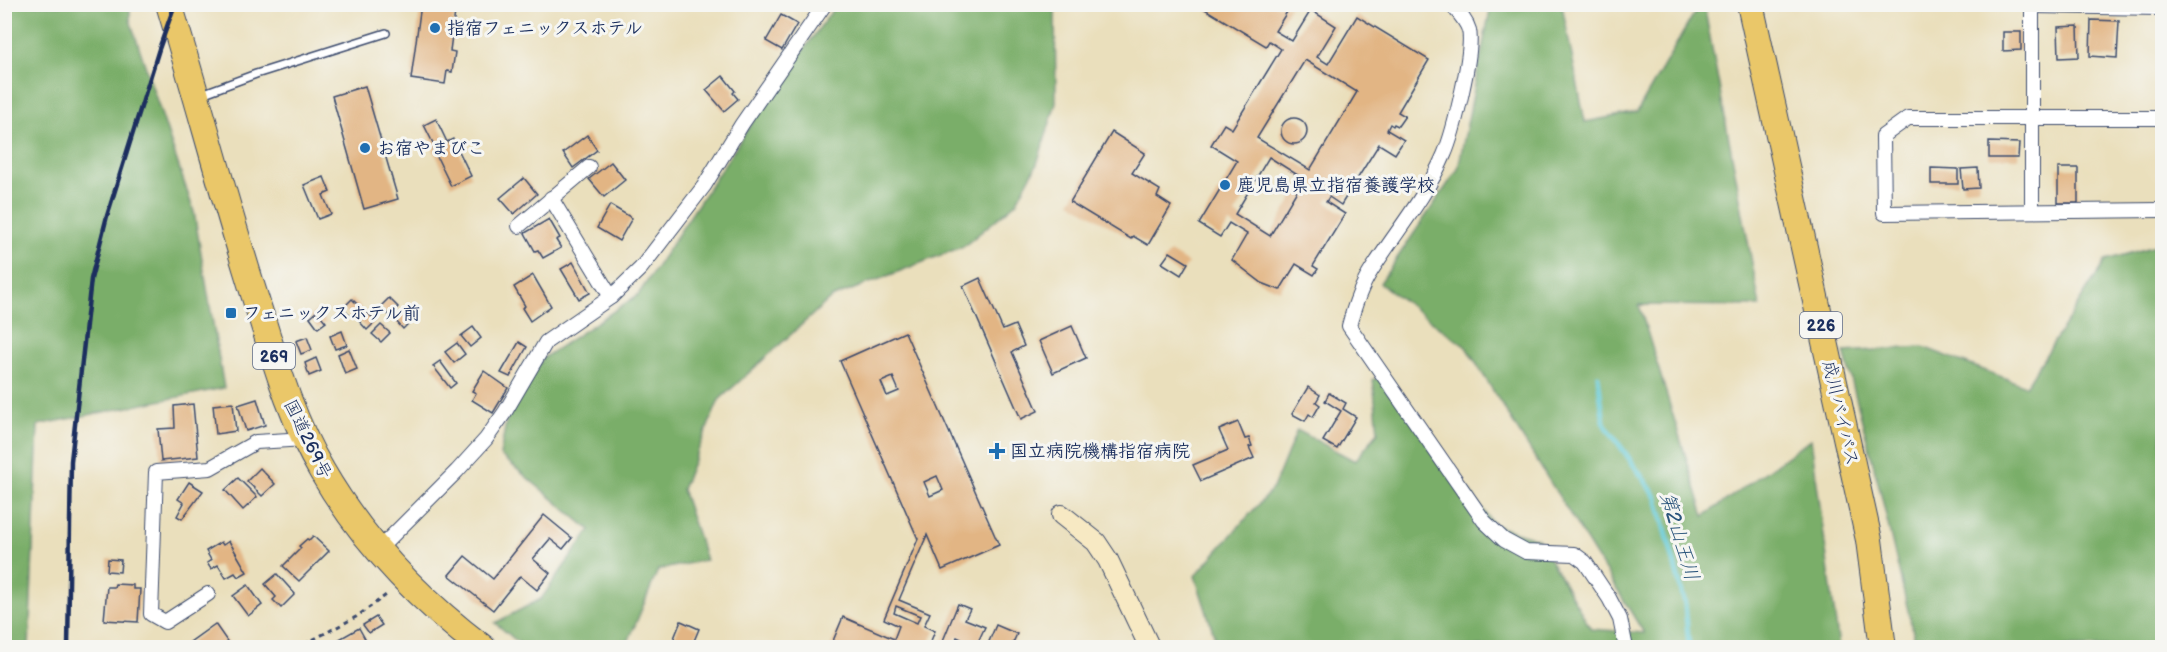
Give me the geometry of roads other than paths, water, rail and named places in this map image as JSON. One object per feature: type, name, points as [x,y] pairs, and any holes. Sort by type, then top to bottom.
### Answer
[{"type":"highway","name":"国道269号","points":[[169,4],[252,291],[284,388],[305,439],[340,501],[377,551],[405,581],[483,648]]},
{"type":"highway","name":"成川バイパス","points":[[1750,4],[1869,540],[1883,648]]},
{"type":"street","points":[[377,551],[486,439],[505,412],[546,342],[611,297],[640,268],[704,186],[748,115],[825,4]]},
{"type":"street","points":[[1451,4],[1464,20],[1469,31],[1469,46],[1467,69],[1445,154],[1426,189],[1370,273],[1356,302],[1349,326],[1484,520],[1504,540],[1526,552],[1574,554],[1585,562],[1620,619],[1626,648]]},
{"type":"street","points":[[2032,211],[2032,5],[2163,8]]},
{"type":"street","points":[[2163,118],[1908,118],[1883,136],[1884,213],[2163,210]]},
{"type":"street","points":[[519,226],[589,167]]},
{"type":"street","points":[[551,198],[611,297]]},
{"type":"street","points":[[208,594],[165,622],[151,614],[156,472],[210,468],[256,442],[305,439]]},
{"type":"street","points":[[1062,515],[1096,542],[1102,551],[1150,648]]},
{"type":"lane","points":[[197,96],[256,74],[386,33]]},
{"type":"waterway","name":"第2山王川","points":[[1598,376],[1604,423],[1657,498],[1685,604],[1689,648]]},
{"type":"railway","points":[[68,648],[71,461],[91,279],[107,216],[175,4]]},
{"type":"place","name":"指宿フェニックスホテル","points":[[435,28]]},
{"type":"place","name":"お宿やまびこ","points":[[365,148]]},
{"type":"place","name":"鹿児島県立指宿養護学校","points":[[1225,185]]},
{"type":"place","name":"フェニックスホテル前","points":[[231,313]]},
{"type":"place","name":"国立病院機構指宿病院","points":[[997,451]]}]
